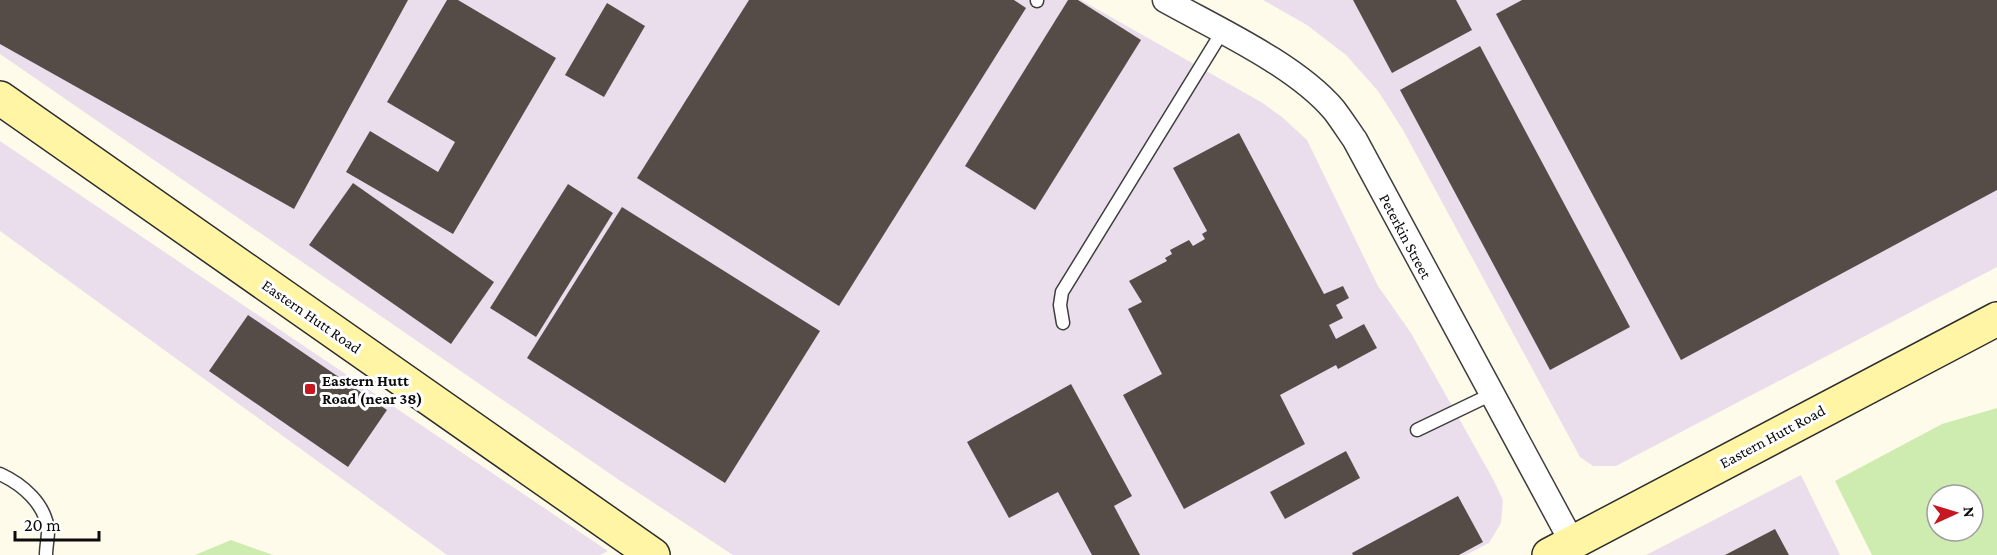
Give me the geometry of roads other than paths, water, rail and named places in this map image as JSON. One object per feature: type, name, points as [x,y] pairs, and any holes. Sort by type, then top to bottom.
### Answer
[{"type":"street","name":"Peterkin Street","points":[[1165,0],[1282,66],[1306,84],[1333,110],[1355,140],[1492,394],[1560,549]]},
{"type":"street","name":"Eastern Hutt Road","points":[[0,98],[653,555]]},
{"type":"street","name":"Eastern Hutt Road","points":[[1560,549],[1997,319]]},
{"type":"lane","points":[[1063,323],[1060,305],[1062,292],[1222,32]]},
{"type":"lane","points":[[1417,430],[1492,394]]},
{"type":"lane","points":[[0,474],[30,493],[43,514],[48,530],[46,555]]},
{"type":"place","name":"Eastern Hutt Road (near 38)","points":[[310,389]]}]
